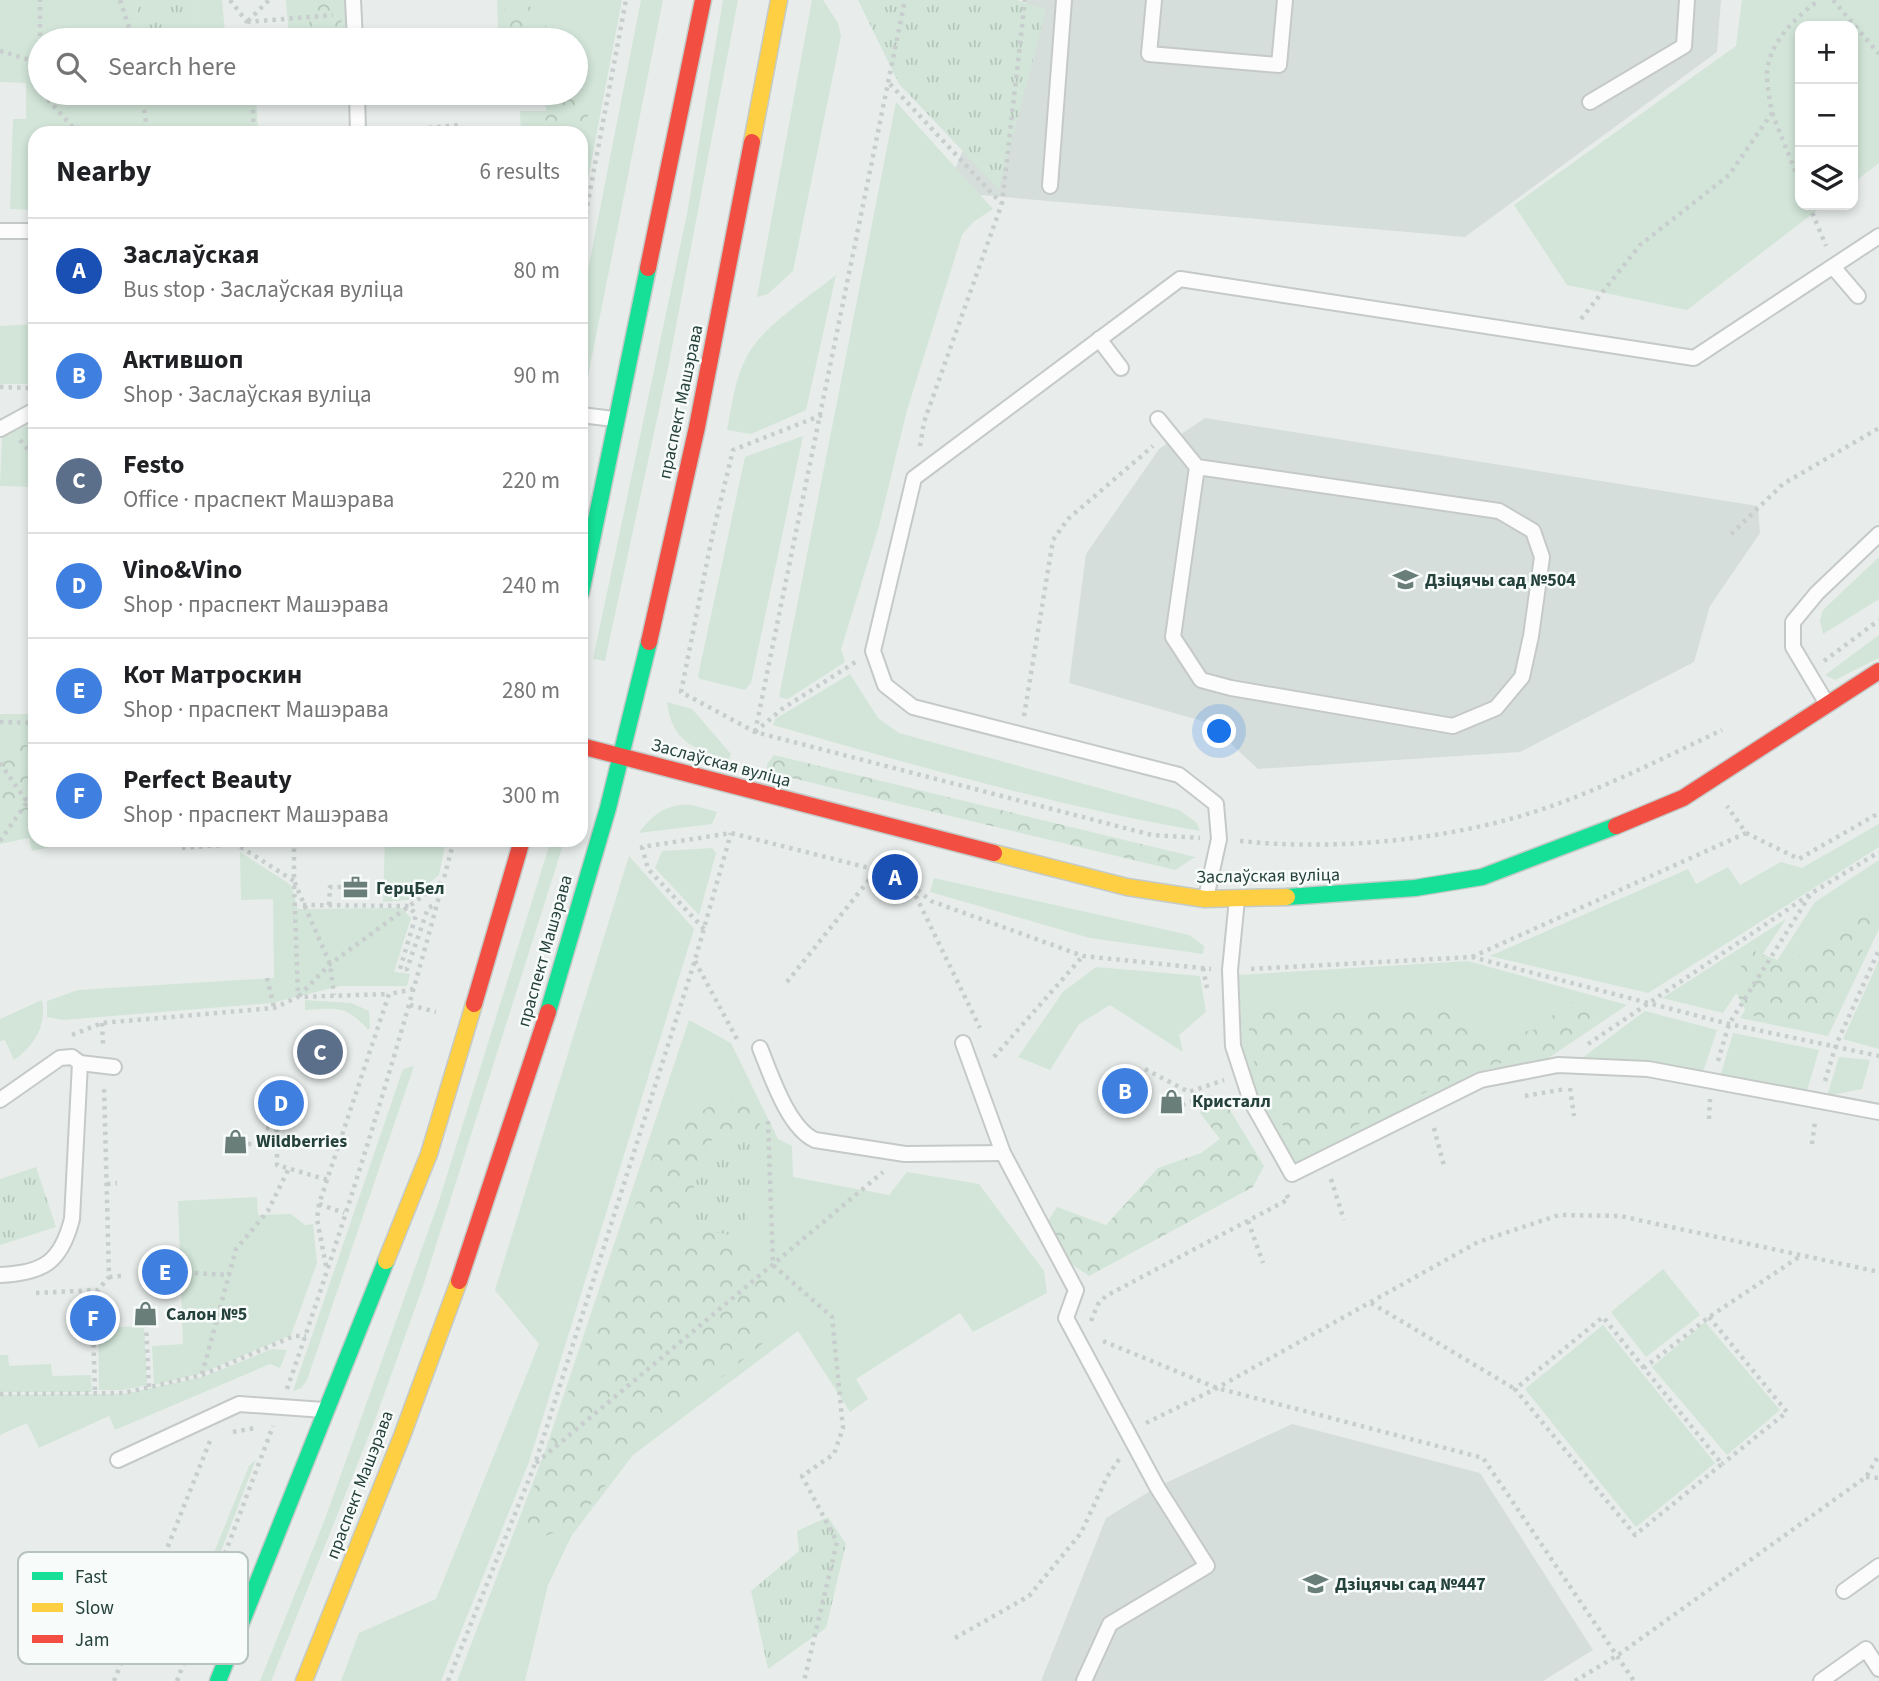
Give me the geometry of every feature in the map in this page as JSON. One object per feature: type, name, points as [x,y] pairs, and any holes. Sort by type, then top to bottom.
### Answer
[{"type":"main road","points":[[588,561],[703,0]]},
{"type":"main road","name":"праспект Машэрава","points":[[304,1681],[464,1268],[513,1124],[620,756],[640,682],[717,327],[779,0]]},
{"type":"main road","name":"Заслаўская вуліца","points":[[588,748],[1127,887],[1206,899],[1350,894],[1415,888],[1482,877],[1683,798],[1879,671]]},
{"type":"main road","points":[[248,1606],[429,1154],[520,847]]},
{"type":"main road","points":[[218,1681],[225,1664]]},
{"type":"lane","points":[[1050,186],[1064,0]]},
{"type":"lane","points":[[1154,0],[1149,54],[1279,65],[1285,0]]},
{"type":"lane","points":[[1590,102],[1684,46],[1687,0]]},
{"type":"lane","points":[[354,6],[357,28]]},
{"type":"lane","points":[[357,105],[358,126]]},
{"type":"lane","points":[[0,231],[28,231]]},
{"type":"lane","points":[[1206,899],[1219,839],[1216,804],[1179,775],[913,707],[885,685],[873,651],[914,478],[1180,279],[1694,358],[1879,236]]},
{"type":"lane","points":[[1834,268],[1858,296]]},
{"type":"lane","points":[[1099,339],[1121,368]]},
{"type":"lane","points":[[0,429],[28,414]]},
{"type":"lane","points":[[588,416],[619,419]]},
{"type":"lane","points":[[1158,419],[1197,467],[1499,511],[1534,531],[1542,557],[1541,585],[1522,677],[1496,708],[1453,726],[1231,688],[1200,680],[1173,638],[1197,467]]},
{"type":"lane","points":[[1828,705],[1793,647],[1793,622],[1817,593],[1879,534]]},
{"type":"lane","points":[[1237,897],[1230,970],[1233,1046],[1251,1101],[1292,1174],[1481,1080],[1558,1065],[1648,1069],[1879,1112]]},
{"type":"lane","points":[[963,1043],[1003,1153],[1076,1290],[1066,1318],[1132,1441],[1207,1566],[1110,1624],[1084,1681]]},
{"type":"lane","points":[[760,1048],[794,1123],[803,1135],[815,1140],[905,1154],[1003,1153]]},
{"type":"lane","points":[[0,1100],[60,1058],[72,1057],[80,1063],[114,1068]]},
{"type":"lane","points":[[0,1275],[24,1274],[46,1266],[66,1242],[72,1219],[80,1063]]},
{"type":"lane","points":[[118,1460],[239,1404],[281,1405],[326,1411]]},
{"type":"lane","points":[[1844,1591],[1879,1566]]},
{"type":"lane","points":[[1821,1681],[1866,1649],[1879,1668]]},
{"type":"path","points":[[40,0],[40,28]]},
{"type":"path","points":[[120,0],[129,28]]},
{"type":"path","points":[[230,0],[247,22],[247,28]]},
{"type":"path","points":[[247,22],[269,0]]},
{"type":"path","points":[[588,202],[626,0]]},
{"type":"path","points":[[755,732],[905,0]]},
{"type":"path","points":[[914,478],[924,422],[1002,203],[1025,0]]},
{"type":"path","points":[[1795,170],[1772,113],[1767,72],[1778,41],[1801,14],[1819,0]]},
{"type":"path","points":[[1833,0],[1879,54]]},
{"type":"path","points":[[247,22],[354,6]]},
{"type":"path","points":[[0,51],[28,59]]},
{"type":"path","points":[[890,83],[1002,203]]},
{"type":"path","points":[[53,105],[72,126]]},
{"type":"path","points":[[143,105],[147,126]]},
{"type":"path","points":[[253,105],[254,126]]},
{"type":"path","points":[[1565,338],[1640,245],[1729,175],[1772,113]]},
{"type":"path","points":[[448,126],[461,125]]},
{"type":"path","points":[[1811,210],[1834,268]]},
{"type":"path","points":[[0,387],[28,387]]},
{"type":"path","points":[[822,415],[733,450],[712,537],[681,692],[755,732],[1153,835],[1290,846],[1363,842],[1452,831],[1511,819],[1574,796],[1724,730]]},
{"type":"path","points":[[1731,534],[1783,484],[1879,428]]},
{"type":"path","points":[[1021,734],[1053,540],[1068,519],[1169,433]]},
{"type":"path","points":[[1809,676],[1838,648],[1879,620]]},
{"type":"path","points":[[755,732],[782,709],[847,667]]},
{"type":"path","points":[[0,722],[28,723]]},
{"type":"path","points":[[0,763],[27,802],[0,841]]},
{"type":"path","points":[[1710,782],[1746,833],[1799,859],[1879,813]]},
{"type":"path","points":[[448,1681],[535,1464],[695,960],[731,833]]},
{"type":"path","points":[[1472,957],[1746,833]]},
{"type":"path","points":[[182,848],[196,847]]},
{"type":"path","points":[[241,847],[294,881],[330,964],[334,995]]},
{"type":"path","points":[[294,847],[298,997]]},
{"type":"path","points":[[226,1552],[306,1336],[414,989],[452,847]]},
{"type":"path","points":[[1558,1065],[1812,893],[1879,852]]},
{"type":"path","points":[[787,982],[877,870]]},
{"type":"path","points":[[298,997],[330,964],[443,881]]},
{"type":"path","points":[[911,884],[982,1032]]},
{"type":"path","points":[[330,905],[330,887],[343,887]]},
{"type":"path","points":[[1712,1082],[1729,1024],[1812,893]]},
{"type":"path","points":[[409,906],[416,915],[400,970],[407,969],[428,908],[437,903]]},
{"type":"path","points":[[303,905],[409,906]]},
{"type":"path","points":[[1819,1102],[1836,1045],[1879,950]]},
{"type":"path","points":[[994,1056],[1083,956]]},
{"type":"path","points":[[695,960],[745,1055]]},
{"type":"path","points":[[1203,968],[1209,994]]},
{"type":"path","points":[[267,978],[274,1007]]},
{"type":"path","points":[[65,1038],[102,1023],[274,1007],[298,997],[390,994],[414,989]]},
{"type":"path","points":[[326,1267],[317,1219],[318,1204],[390,994]]},
{"type":"path","points":[[963,1043],[994,1056]]},
{"type":"path","points":[[988,1044],[994,1056]]},
{"type":"path","points":[[1226,1068],[1232,1090]]},
{"type":"path","points":[[1145,1069],[1189,1092],[1199,1091],[1228,1078]]},
{"type":"path","points":[[1570,1088],[1574,1116]]},
{"type":"path","points":[[1516,1098],[1583,1088]]},
{"type":"path","points":[[1182,1105],[1191,1102],[1199,1091]]},
{"type":"path","points":[[1699,1096],[1723,1100]]},
{"type":"path","points":[[1709,1119],[1710,1098]]},
{"type":"path","points":[[768,1109],[773,1265],[832,1317],[843,1428],[834,1454],[802,1476],[837,1542],[804,1681]]},
{"type":"path","points":[[1812,1144],[1815,1117],[1828,1120]]},
{"type":"path","points":[[277,1120],[277,1165],[328,1180]]},
{"type":"path","points":[[1423,1133],[1444,1122]]},
{"type":"path","points":[[266,1128],[277,1129]]},
{"type":"path","points":[[1434,1128],[1444,1166]]},
{"type":"path","points":[[248,1144],[277,1145]]},
{"type":"path","points":[[535,1464],[905,1154]]},
{"type":"path","points":[[202,1375],[236,1249],[268,1211],[289,1168]]},
{"type":"path","points":[[1321,1184],[1343,1173]]},
{"type":"path","points":[[1331,1179],[1344,1220]]},
{"type":"path","points":[[107,1184],[117,1183]]},
{"type":"path","points":[[1283,1190],[1289,1199]]},
{"type":"path","points":[[1090,1326],[1098,1304],[1106,1296],[1300,1194]]},
{"type":"path","points":[[318,1204],[344,1213]]},
{"type":"path","points":[[955,1638],[1029,1596],[1081,1533],[1107,1476],[1141,1426],[1217,1388],[1478,1242],[1559,1215],[1620,1216],[1879,1272]]},
{"type":"path","points":[[1248,1221],[1263,1263]]},
{"type":"path","points":[[1644,1368],[1709,1317],[1803,1254]]},
{"type":"path","points":[[178,1272],[230,1275]]},
{"type":"path","points":[[109,1277],[121,1276]]},
{"type":"path","points":[[1371,1303],[1516,1389],[1635,1535],[1787,1412],[1709,1317]]},
{"type":"path","points":[[1516,1389],[1603,1317],[1722,1464]]},
{"type":"path","points":[[146,1325],[149,1387]]},
{"type":"path","points":[[93,1327],[95,1393]]},
{"type":"path","points":[[0,1394],[124,1393],[202,1375],[295,1336],[306,1336]]},
{"type":"path","points":[[1092,1336],[1217,1388],[1483,1458],[1634,1681]]},
{"type":"path","points":[[221,1435],[273,1426]]},
{"type":"path","points":[[166,1552],[212,1437]]},
{"type":"path","points":[[1575,1681],[1618,1655],[1866,1477],[1879,1455]]},
{"type":"path","points":[[1866,1477],[1879,1478]]},
{"type":"path","points":[[114,1681],[121,1664]]},
{"type":"path","points":[[177,1681],[184,1664]]},
{"type":"shaded area","points":[[1028,0],[1721,0],[1717,52],[1465,237],[945,192]]},
{"type":"shaded area","name":"Дзіцячы сад №504","points":[[1205,418],[1758,506],[1760,533],[1710,606],[1694,662],[1520,752],[1258,769],[1209,723],[1069,683],[1086,554],[1159,449]]},
{"type":"shaded area","name":"Дзіцячы сад №447","points":[[1292,1424],[1480,1473],[1593,1650],[1543,1681],[1041,1681],[1106,1518],[1157,1487]]},
{"type":"green space","points":[[0,0],[137,0],[138,28],[28,28],[28,105],[257,105],[258,126],[28,126],[28,210],[10,209],[13,119],[26,119],[26,83],[0,82]]},
{"type":"green space","points":[[137,0],[194,0],[195,16],[190,28],[138,28]]},
{"type":"green space","points":[[194,0],[222,0],[225,28],[190,28],[195,16]]},
{"type":"green space","points":[[286,0],[347,0],[346,28],[288,28]]},
{"type":"green space","points":[[312,0],[342,0],[341,28],[308,28]]},
{"type":"green space","points":[[497,0],[622,0],[588,179],[588,126],[521,126],[520,111],[546,111],[546,105],[588,105],[588,28],[498,28]]},
{"type":"green space","points":[[506,0],[527,3],[548,28],[502,28]]},
{"type":"green space","points":[[641,0],[663,0],[588,376],[588,270]]},
{"type":"green space","points":[[723,0],[738,0],[669,363],[605,661],[593,659],[687,214]]},
{"type":"green space","points":[[812,0],[823,0],[838,23],[841,36],[793,271],[768,294],[757,297]]},
{"type":"green space","points":[[858,0],[1017,0],[1046,10],[999,189],[899,84]]},
{"type":"green space","points":[[1742,0],[1879,0],[1879,163],[1858,179],[1858,21],[1795,21],[1795,210],[1817,210],[1687,310],[1567,285],[1514,205],[1736,46]]},
{"type":"green space","points":[[588,93],[593,107],[583,126],[557,126],[543,119],[549,105],[588,105]]},
{"type":"green space","points":[[896,102],[993,209],[973,222],[962,235],[907,410],[879,526],[841,649],[845,662],[788,699],[779,697]]},
{"type":"green space","points":[[836,275],[806,410],[751,434],[727,430],[740,373],[754,345],[775,323]]},
{"type":"green space","points":[[28,324],[28,384],[0,384],[0,326]]},
{"type":"green space","points":[[28,425],[28,487],[0,486],[2,437]]},
{"type":"green space","points":[[803,436],[751,683],[745,690],[700,679],[698,676],[745,457]]},
{"type":"green space","points":[[1879,557],[1879,599],[1823,634],[1820,621],[1823,610]]},
{"type":"green space","points":[[1879,635],[1879,658],[1835,680],[1825,675]]},
{"type":"green space","points":[[850,674],[878,718],[899,733],[1179,810],[1197,823],[1200,831],[1038,797],[773,725],[775,719]]},
{"type":"green space","points":[[667,702],[692,709],[731,754],[729,760],[705,752],[687,742],[674,727]]},
{"type":"green space","points":[[0,714],[28,714],[28,838],[0,844]]},
{"type":"green space","points":[[0,737],[28,746],[28,820],[0,812]]},
{"type":"green space","points":[[774,755],[1195,857],[1175,870],[767,772],[767,764]]},
{"type":"green space","points":[[692,805],[717,812],[712,824],[639,833],[662,811],[676,806]]},
{"type":"green space","points":[[1879,824],[1879,847],[1648,993],[1490,956],[1688,869],[1696,884],[1728,867],[1740,885],[1781,862],[1802,868]]},
{"type":"green space","points":[[31,847],[51,847],[32,851]]},
{"type":"green space","points":[[385,847],[445,847],[439,875],[408,900],[383,902]]},
{"type":"green space","points":[[549,847],[562,847],[423,1286],[375,1420],[271,1681],[260,1681],[325,1519],[439,1201]]},
{"type":"green space","points":[[712,848],[716,853],[699,915],[655,868],[662,851]]},
{"type":"green space","points":[[240,852],[291,885],[298,909],[401,908],[411,918],[394,972],[410,974],[407,986],[340,986],[272,1003],[63,1020],[47,1017],[47,1001],[78,990],[274,978],[273,899],[241,900]]},
{"type":"green space","points":[[629,856],[694,929],[529,1462],[441,1681],[341,1681],[359,1633],[436,1599],[539,1344],[495,1290]]},
{"type":"green space","points":[[1879,860],[1879,929],[1828,1036],[1740,1018],[1815,902]]},
{"type":"green space","points":[[934,878],[1189,935],[1204,946],[1203,954],[1090,938],[930,892]]},
{"type":"green space","points":[[1846,914],[1867,914],[1873,927],[1828,1028],[1748,1015],[1731,983],[1751,950],[1786,963],[1807,951]]},
{"type":"green space","points":[[1786,919],[1723,1013],[1662,998]]},
{"type":"green space","points":[[1879,960],[1879,1049],[1843,1039]]},
{"type":"green space","points":[[1468,961],[1627,1005],[1547,1059],[1479,1071],[1295,1165],[1258,1100],[1242,1047],[1239,975]]},
{"type":"green space","points":[[1096,967],[1200,976],[1206,1012],[1179,1035],[1183,1052],[1110,1005],[1079,1024],[1050,1070],[1018,1057],[1063,992]]},
{"type":"green space","points":[[42,1000],[41,1027],[33,1042],[14,1060],[5,1040],[0,1041],[0,1019]]},
{"type":"green space","points":[[305,1000],[351,1003],[369,1011],[370,1028],[368,1030],[354,1016],[340,1010],[305,1010]]},
{"type":"green space","points":[[1565,1001],[1601,1010],[1547,1055],[1478,1067],[1299,1153],[1266,1096],[1249,1046],[1249,1003],[1339,1013],[1455,1004],[1483,1040],[1542,1028]]},
{"type":"green space","points":[[1645,1011],[1717,1030],[1703,1072],[1641,1060],[1582,1058]]},
{"type":"green space","points":[[689,1020],[731,1043],[778,1139],[792,1146],[793,1177],[889,1195],[907,1172],[979,1184],[1044,1271],[1047,1293],[973,1332],[960,1313],[856,1379],[868,1399],[850,1412],[798,1331],[633,1455],[572,1535],[548,1585],[525,1681],[457,1681],[545,1451]]},
{"type":"green space","points":[[1733,1033],[1819,1050],[1806,1094],[1720,1077]]},
{"type":"green space","points":[[1839,1057],[1870,1060],[1862,1089],[1827,1096]]},
{"type":"green space","points":[[414,1066],[307,1380],[301,1388],[293,1391],[403,1069]]},
{"type":"green space","points":[[1206,1095],[1222,1097],[1264,1166],[1253,1187],[1089,1276],[1070,1263],[1048,1221],[1057,1207],[1106,1225],[1158,1168],[1201,1153],[1220,1139],[1200,1113]]},
{"type":"green space","points":[[723,1097],[746,1098],[762,1128],[752,1138],[715,1132],[700,1164],[694,1183],[695,1195],[705,1215],[763,1263],[789,1305],[767,1340],[631,1452],[574,1526],[542,1537],[523,1518],[658,1141]]},
{"type":"green space","points":[[720,1136],[759,1141],[744,1238],[682,1225],[708,1145]]},
{"type":"green space","points":[[36,1167],[56,1227],[0,1245],[0,1179]]},
{"type":"green space","points":[[257,1197],[258,1215],[291,1214],[305,1225],[313,1224],[317,1263],[291,1335],[202,1373],[154,1385],[152,1346],[183,1344],[178,1201]]},
{"type":"green space","points":[[1663,1269],[1700,1315],[1646,1357],[1611,1312]]},
{"type":"green space","points":[[1705,1322],[1780,1410],[1727,1455],[1652,1367]]},
{"type":"green space","points":[[1603,1325],[1715,1463],[1636,1527],[1525,1389]]},
{"type":"green space","points":[[144,1326],[147,1385],[123,1390],[99,1390],[98,1328]]},
{"type":"green space","points":[[272,1349],[287,1350],[280,1368],[270,1364],[115,1430],[109,1416],[39,1448],[27,1423],[0,1435],[0,1395],[124,1394],[203,1377]]},
{"type":"green space","points":[[0,1355],[8,1355],[9,1366],[51,1364],[52,1376],[91,1375],[92,1392],[0,1392]]},
{"type":"green space","points":[[256,1459],[221,1552],[214,1552],[249,1466]]},
{"type":"green space","points":[[828,1517],[846,1544],[826,1628],[768,1669],[751,1591],[799,1551],[797,1531]]},
{"type":"traffic: fast","points":[[588,559],[648,268]]},
{"type":"traffic: fast","points":[[548,1012],[608,808],[649,642]]},
{"type":"traffic: fast","points":[[1287,897],[1415,888],[1482,877],[1616,826]]},
{"type":"traffic: fast","points":[[248,1606],[386,1261]]},
{"type":"traffic: fast","points":[[218,1681],[225,1664]]},
{"type":"traffic: slow","points":[[752,142],[779,0]]},
{"type":"traffic: slow","points":[[994,853],[1127,887],[1205,899],[1287,897]]},
{"type":"traffic: slow","points":[[386,1261],[429,1154],[474,1004]]},
{"type":"traffic: slow","points":[[304,1681],[402,1436],[459,1281]]},
{"type":"traffic: jam","points":[[648,268],[703,0]]},
{"type":"traffic: jam","points":[[649,642],[697,427],[752,142]]},
{"type":"traffic: jam","points":[[1616,826],[1683,798],[1879,671]]},
{"type":"traffic: jam","points":[[588,748],[994,853]]},
{"type":"traffic: jam","points":[[474,1004],[520,847]]},
{"type":"traffic: jam","points":[[459,1281],[548,1012]]},
{"type":"place","name":"Дзіцячы сад №504","points":[[1405,580]]},
{"type":"place","name":"Заслаўская","points":[[895,877]]},
{"type":"place","name":"ГерцБел","points":[[356,888]]},
{"type":"place","name":"Festo","points":[[320,1052]]},
{"type":"place","name":"Актившоп","points":[[1125,1091]]},
{"type":"place","name":"Кристалл","points":[[1172,1101]]},
{"type":"place","name":"Vino&Vino","points":[[281,1103]]},
{"type":"place","name":"Wildberries","points":[[236,1141]]},
{"type":"place","name":"Кот Матроскин","points":[[165,1272]]},
{"type":"place","name":"Салон №5","points":[[146,1314]]},
{"type":"place","name":"Perfect Beauty","points":[[93,1318]]},
{"type":"place","name":"Дзіцячы сад №447","points":[[1315,1584]]}]
